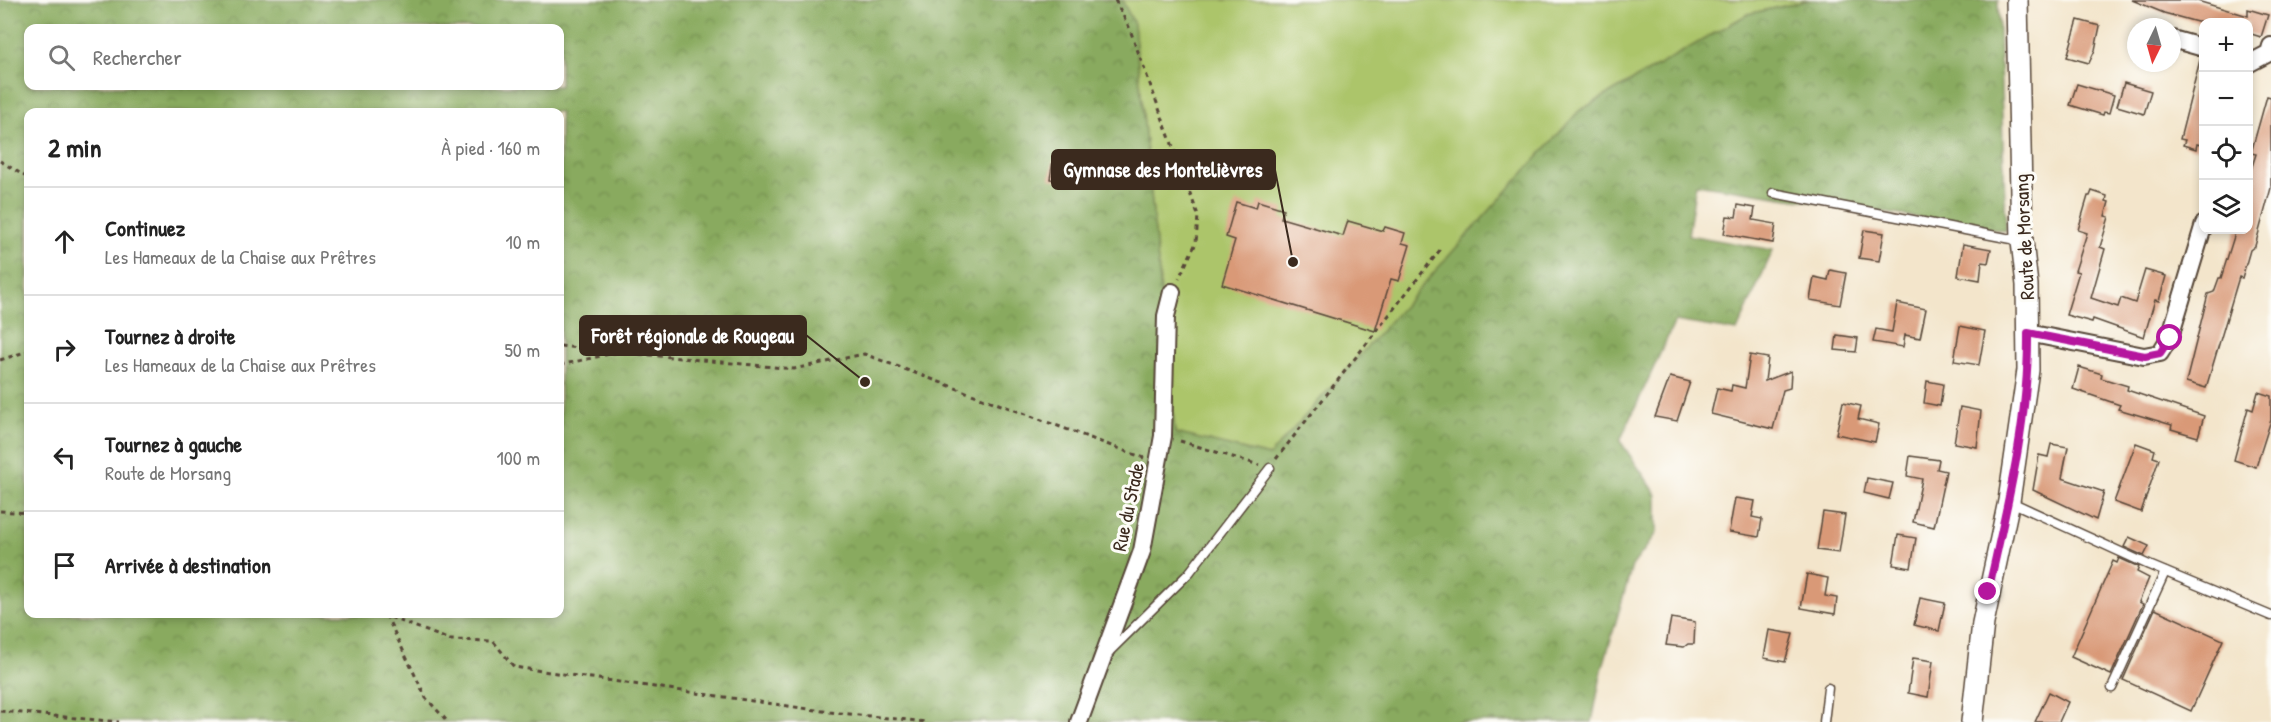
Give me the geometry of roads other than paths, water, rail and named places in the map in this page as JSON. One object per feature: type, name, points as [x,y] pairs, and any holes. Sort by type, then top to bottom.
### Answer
[{"type":"street","name":"Route de Morsang","points":[[1972,722],[1986,602],[2009,501],[2028,370],[2022,241],[2017,0]]},
{"type":"street","points":[[2181,42],[2199,47]]},
{"type":"street","points":[[2253,61],[2269,53],[2271,46]]},
{"type":"street","points":[[2028,333],[2145,356],[2160,353],[2170,338],[2201,234]]},
{"type":"street","name":"Rue du Stade","points":[[1079,722],[1142,551],[1164,436],[1166,316],[1173,292]]},
{"type":"lane","points":[[1773,193],[2022,241]]},
{"type":"lane","points":[[1105,655],[1189,573],[1270,468]]},
{"type":"lane","points":[[2009,501],[2165,572],[2271,616]]},
{"type":"lane","points":[[2112,688],[2165,572]]},
{"type":"lane","points":[[1824,722],[1828,688]]},
{"type":"place","name":"Gymnase des Montelièvres","points":[[1293,262]]},
{"type":"place","name":"Forêt régionale de Rougeau","points":[[865,382]]}]
